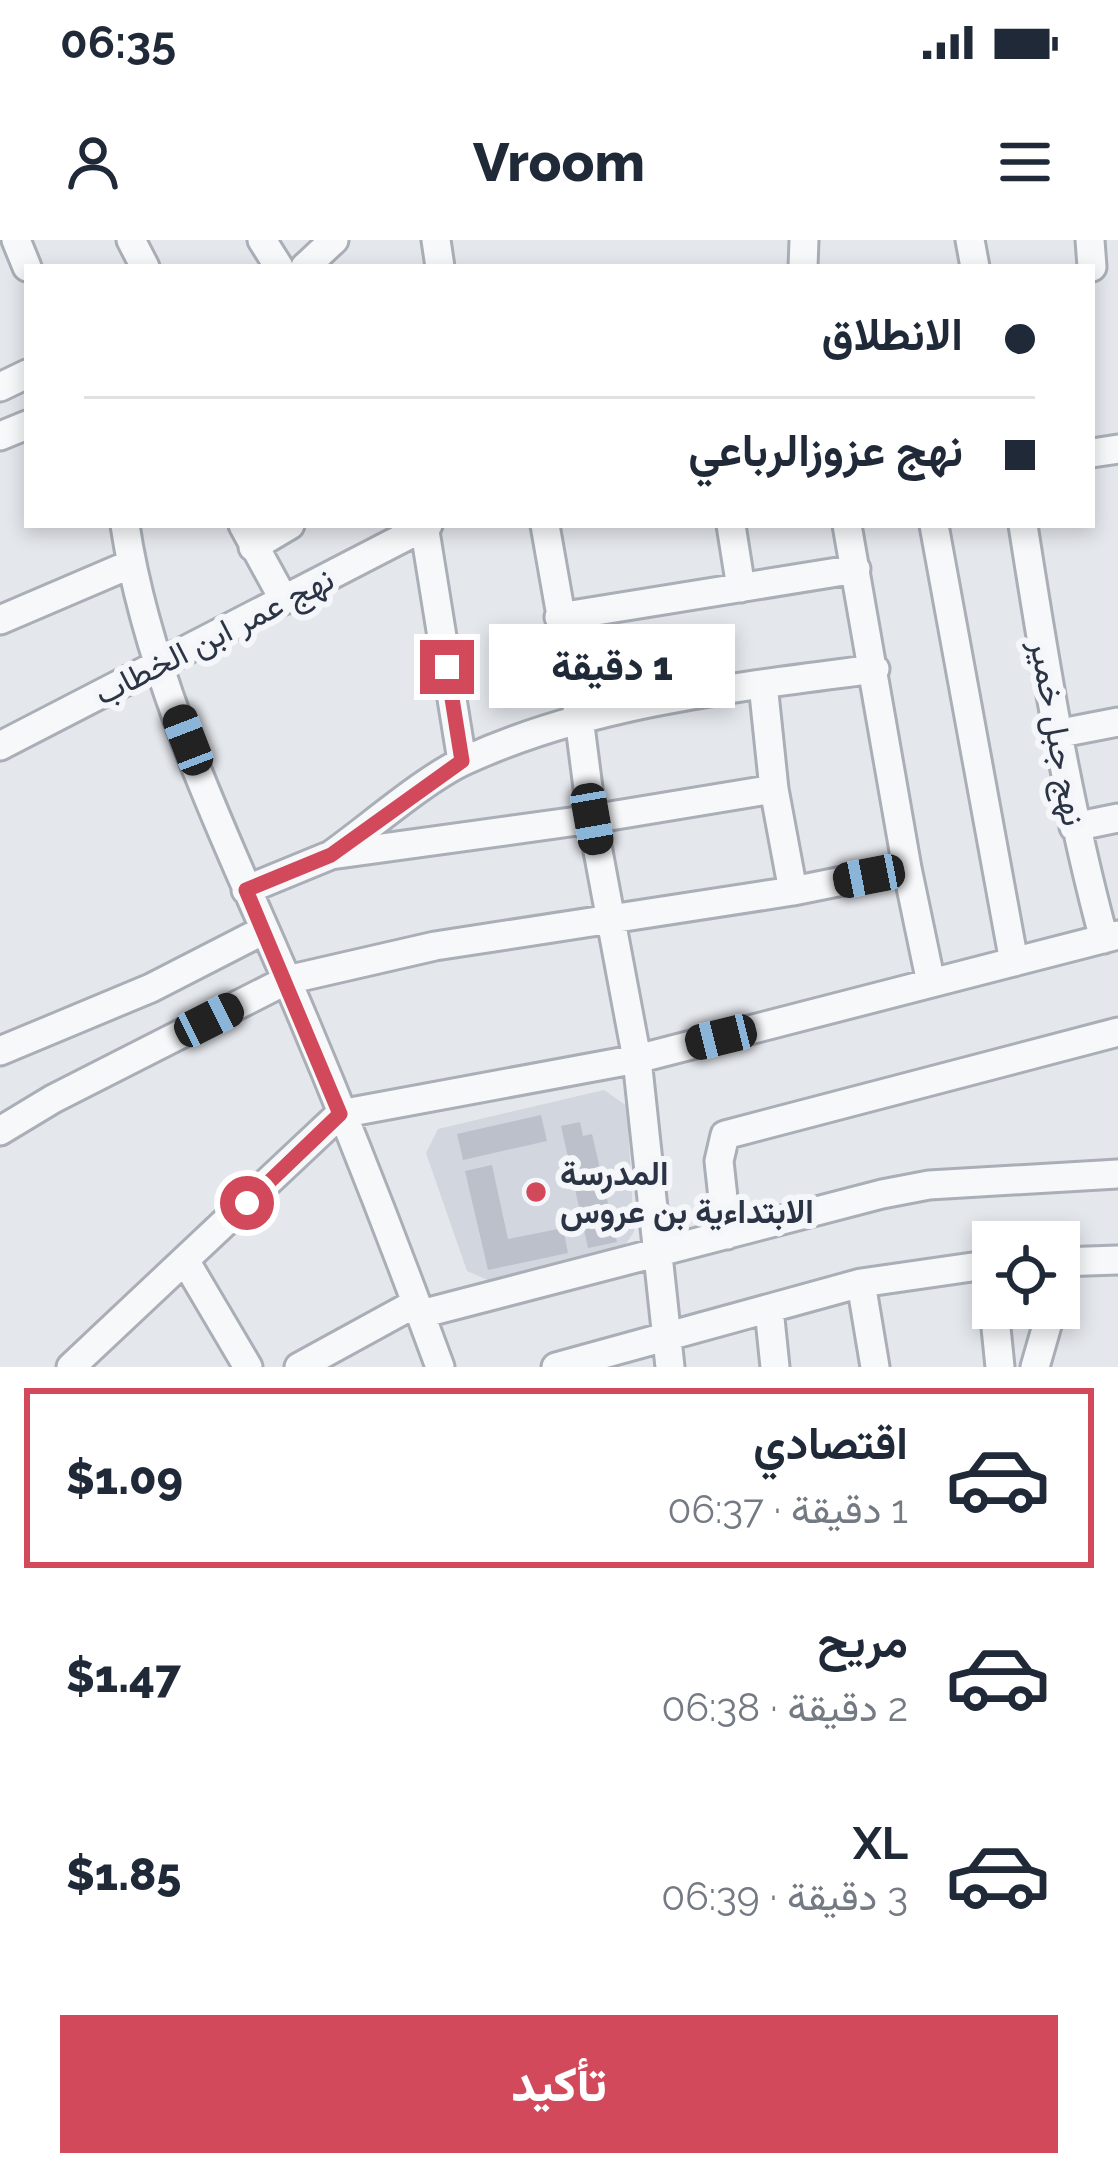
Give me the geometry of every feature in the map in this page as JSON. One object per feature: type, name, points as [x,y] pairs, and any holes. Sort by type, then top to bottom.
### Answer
[{"type":"street","points":[[308,264],[334,240]]},
{"type":"street","points":[[125,528],[159,665],[440,1367]]},
{"type":"street","points":[[279,528],[248,536],[284,600]]},
{"type":"street","name":"نهج عمر ابن الخطاب","points":[[0,746],[420,528]]},
{"type":"street","points":[[426,528],[462,761]]},
{"type":"street","points":[[545,528],[637,1059],[670,1367]]},
{"type":"street","points":[[731,528],[741,588]]},
{"type":"street","points":[[849,528],[931,983]]},
{"type":"street","points":[[935,528],[1014,962]]},
{"type":"street","name":"نهج جبل خمير","points":[[1023,528],[1074,827],[1114,940]]},
{"type":"street","points":[[0,620],[131,564]]},
{"type":"street","points":[[559,617],[856,569]]},
{"type":"street","points":[[246,890],[331,855],[462,761],[579,718],[875,669]]},
{"type":"street","points":[[763,684],[774,789],[793,891]]},
{"type":"street","points":[[1056,734],[1118,722]]},
{"type":"street","points":[[331,855],[774,789]]},
{"type":"street","points":[[1074,827],[1118,818]]},
{"type":"street","points":[[0,1132],[53,1099],[287,980],[435,946],[793,891],[907,868]]},
{"type":"street","points":[[0,1052],[151,988],[264,930]]},
{"type":"street","points":[[83,1363],[340,1114],[637,1059],[1114,940]]},
{"type":"street","points":[[727,1235],[719,1161],[724,1136],[1118,1032]]},
{"type":"street","points":[[298,1367],[418,1308],[866,1198],[929,1185],[1118,1174]]},
{"type":"street","points":[[1080,1265],[1118,1260]]},
{"type":"street","points":[[185,1262],[248,1367]]},
{"type":"street","points":[[556,1367],[861,1283],[972,1267]]},
{"type":"street","points":[[861,1283],[875,1367]]},
{"type":"street","points":[[769,1309],[775,1367]]},
{"type":"street","points":[[996,1329],[1000,1367]]},
{"type":"street","points":[[1035,1367],[1046,1329]]},
{"type":"shaded area","name":"المدرسة الابتداءية بن عروس","points":[[604,1090],[627,1106],[634,1232],[619,1254],[495,1283],[467,1271],[426,1153],[438,1129]]},
{"type":"building","points":[[541,1115],[547,1141],[463,1160],[457,1134]]},
{"type":"building","points":[[580,1122],[583,1136],[592,1134],[617,1242],[588,1248],[561,1126]]},
{"type":"building","points":[[492,1165],[508,1239],[563,1228],[568,1253],[488,1270],[465,1171]]},
{"type":"place","name":"المدرسة الابتداءية بن عروس","points":[[536,1192]]},
{"type":"route","points":[[247,1203],[340,1114],[246,890],[331,855],[462,761],[447,667]]}]
